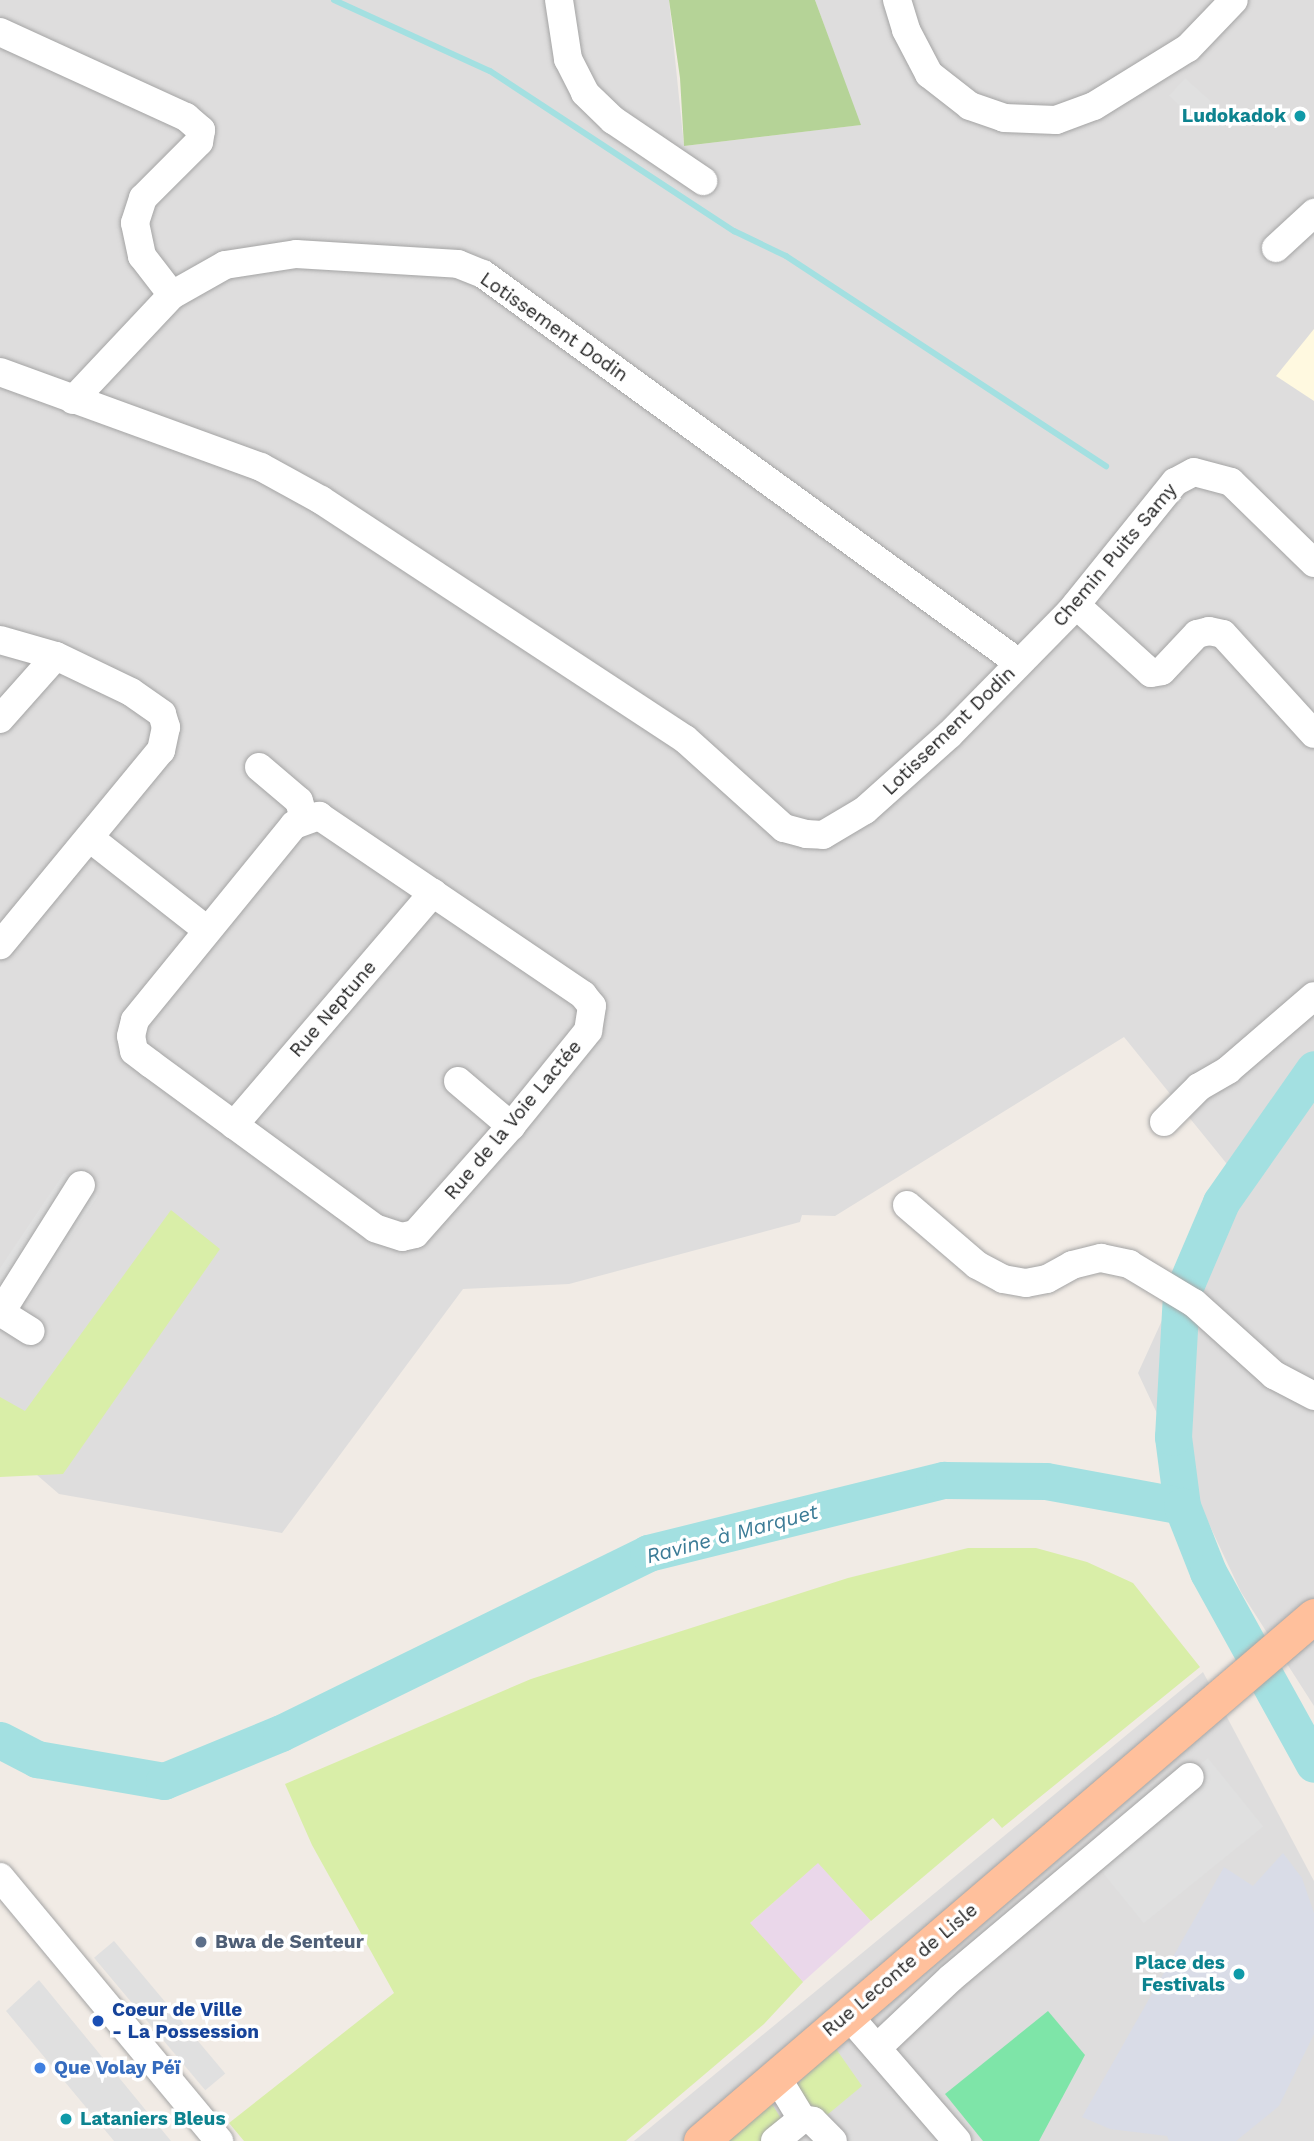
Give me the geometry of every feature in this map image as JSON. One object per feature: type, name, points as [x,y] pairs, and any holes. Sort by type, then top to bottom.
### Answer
[{"type":"main road","name":"Rue Leconte de Lisle","points":[[701,2141],[1313,1617]]},
{"type":"street","points":[[559,0],[568,60],[585,93],[613,120],[703,181]]},
{"type":"street","points":[[897,0],[906,30],[929,74],[970,106],[1004,118],[1056,120],[1094,106],[1188,48],[1234,0]]},
{"type":"street","points":[[0,32],[186,117],[201,130],[199,142],[143,198],[135,223],[142,256],[172,295]]},
{"type":"street","points":[[1276,248],[1314,213]]},
{"type":"street","name":"Lotissement Dodin","points":[[0,372],[73,400],[261,467],[321,500],[685,739],[784,828],[823,835],[865,810],[1020,663],[483,274],[458,264],[429,259],[296,254],[225,265],[172,295],[73,400]]},
{"type":"street","name":"Chemin Puits Samy","points":[[1020,663],[1076,605],[1175,482],[1194,472],[1209,473],[1231,482],[1314,563]]},
{"type":"street","points":[[1076,605],[1151,673],[1162,671],[1197,634],[1209,631],[1223,634],[1314,734]]},
{"type":"street","points":[[0,640],[56,656],[131,692],[162,714],[166,727],[161,750],[91,839],[0,944]]},
{"type":"street","points":[[0,719],[56,656]]},
{"type":"street","points":[[259,767],[299,801],[304,818]]},
{"type":"street","name":"Rue de la Voie Lactée","points":[[318,816],[332,824],[433,893],[583,995],[592,1006],[588,1031],[512,1126],[415,1234],[402,1237],[375,1228],[134,1051],[131,1036],[135,1020],[207,930],[304,818],[318,816]]},
{"type":"street","points":[[91,839],[207,930]]},
{"type":"street","name":"Rue Neptune","points":[[234,1125],[433,893]]},
{"type":"street","points":[[1164,1122],[1199,1087],[1228,1070],[1314,996]]},
{"type":"street","points":[[458,1081],[512,1126]]},
{"type":"street","points":[[31,1331],[0,1312],[80,1185]]},
{"type":"street","points":[[906,1205],[977,1265],[1003,1279],[1026,1283],[1047,1279],[1072,1265],[1101,1258],[1129,1265],[1194,1303],[1274,1375],[1314,1396]]},
{"type":"street","points":[[878,2047],[951,1978],[1189,1777]]},
{"type":"street","points":[[0,1877],[219,2141]]},
{"type":"street","points":[[847,2014],[957,2141]]},
{"type":"street","points":[[776,2076],[802,2119],[813,2121],[833,2141]]},
{"type":"street","points":[[775,2141],[802,2119]]},
{"type":"shaded area","points":[[0,0],[669,0],[684,146],[860,125],[815,0],[1314,0],[1314,1706],[1241,1592],[1138,1373],[1231,1169],[1124,1037],[835,1216],[802,1215],[800,1222],[569,1284],[463,1289],[282,1533],[59,1494],[0,1443]]},
{"type":"shaded area","points":[[1185,78],[1221,110],[1205,128],[1169,96]]},
{"type":"shaded area","points":[[1314,329],[1314,401],[1276,376]]},
{"type":"shaded area","points":[[64,1173],[98,1196],[29,1298],[0,1278],[0,1268]]},
{"type":"shaded area","points":[[1203,1672],[1314,1881],[1314,2141],[634,2141]]},
{"type":"shaded area","points":[[1208,1758],[1263,1826],[1144,1923],[1088,1855]]},
{"type":"shaded area","name":"Place des Festivals","points":[[1283,1853],[1302,1878],[1314,1913],[1314,2034],[1279,2106],[1236,2141],[1169,2141],[1167,2136],[1110,2129],[1082,2117],[1224,1867],[1253,1886]]},
{"type":"shaded area","points":[[818,1862],[871,1921],[802,1983],[749,1924]]},
{"type":"shaded area","points":[[114,1941],[225,2074],[205,2090],[94,1958]]},
{"type":"shaded area","points":[[39,1980],[171,2141],[114,2141],[6,2011]]},
{"type":"green space","points":[[669,0],[815,0],[861,125],[684,146],[680,78]]},
{"type":"green space","points":[[171,1210],[220,1249],[63,1474],[0,1477],[0,1397],[25,1411]]},
{"type":"green space","points":[[968,1548],[1036,1548],[1087,1562],[1133,1583],[1200,1667],[1002,1828],[993,1818],[871,1921],[818,1863],[750,1923],[803,1982],[764,2024],[626,2141],[244,2141],[229,2123],[394,1993],[312,1845],[285,1784],[531,1679],[848,1578]]},
{"type":"green space","points":[[1048,2011],[1085,2055],[1039,2141],[983,2141],[945,2094]]},
{"type":"green space","points":[[834,2046],[862,2086],[821,2120],[795,2087]]},
{"type":"green space","points":[[770,2101],[784,2123],[763,2141],[723,2141]]},
{"type":"waterway","points":[[334,0],[490,71],[734,231],[786,256],[1106,466]]},
{"type":"waterway","points":[[1182,1506],[1173,1437],[1181,1296],[1221,1202],[1314,1069]]},
{"type":"waterway","name":"Ravine à Marquet","points":[[0,1740],[37,1759],[164,1781],[281,1733],[648,1553],[944,1480],[1046,1481],[1182,1506],[1208,1572],[1314,1764]]},
{"type":"place","name":"Ludokadok","points":[[1300,116]]},
{"type":"place","name":"Bwa de Senteur","points":[[201,1942]]},
{"type":"place","name":"Place des Festivals","points":[[1239,1974]]},
{"type":"place","name":"Coeur de Ville - La Possession","points":[[98,2021]]},
{"type":"place","name":"Que Volay Péï","points":[[40,2068]]},
{"type":"place","name":"Lataniers Bleus","points":[[66,2119]]}]
